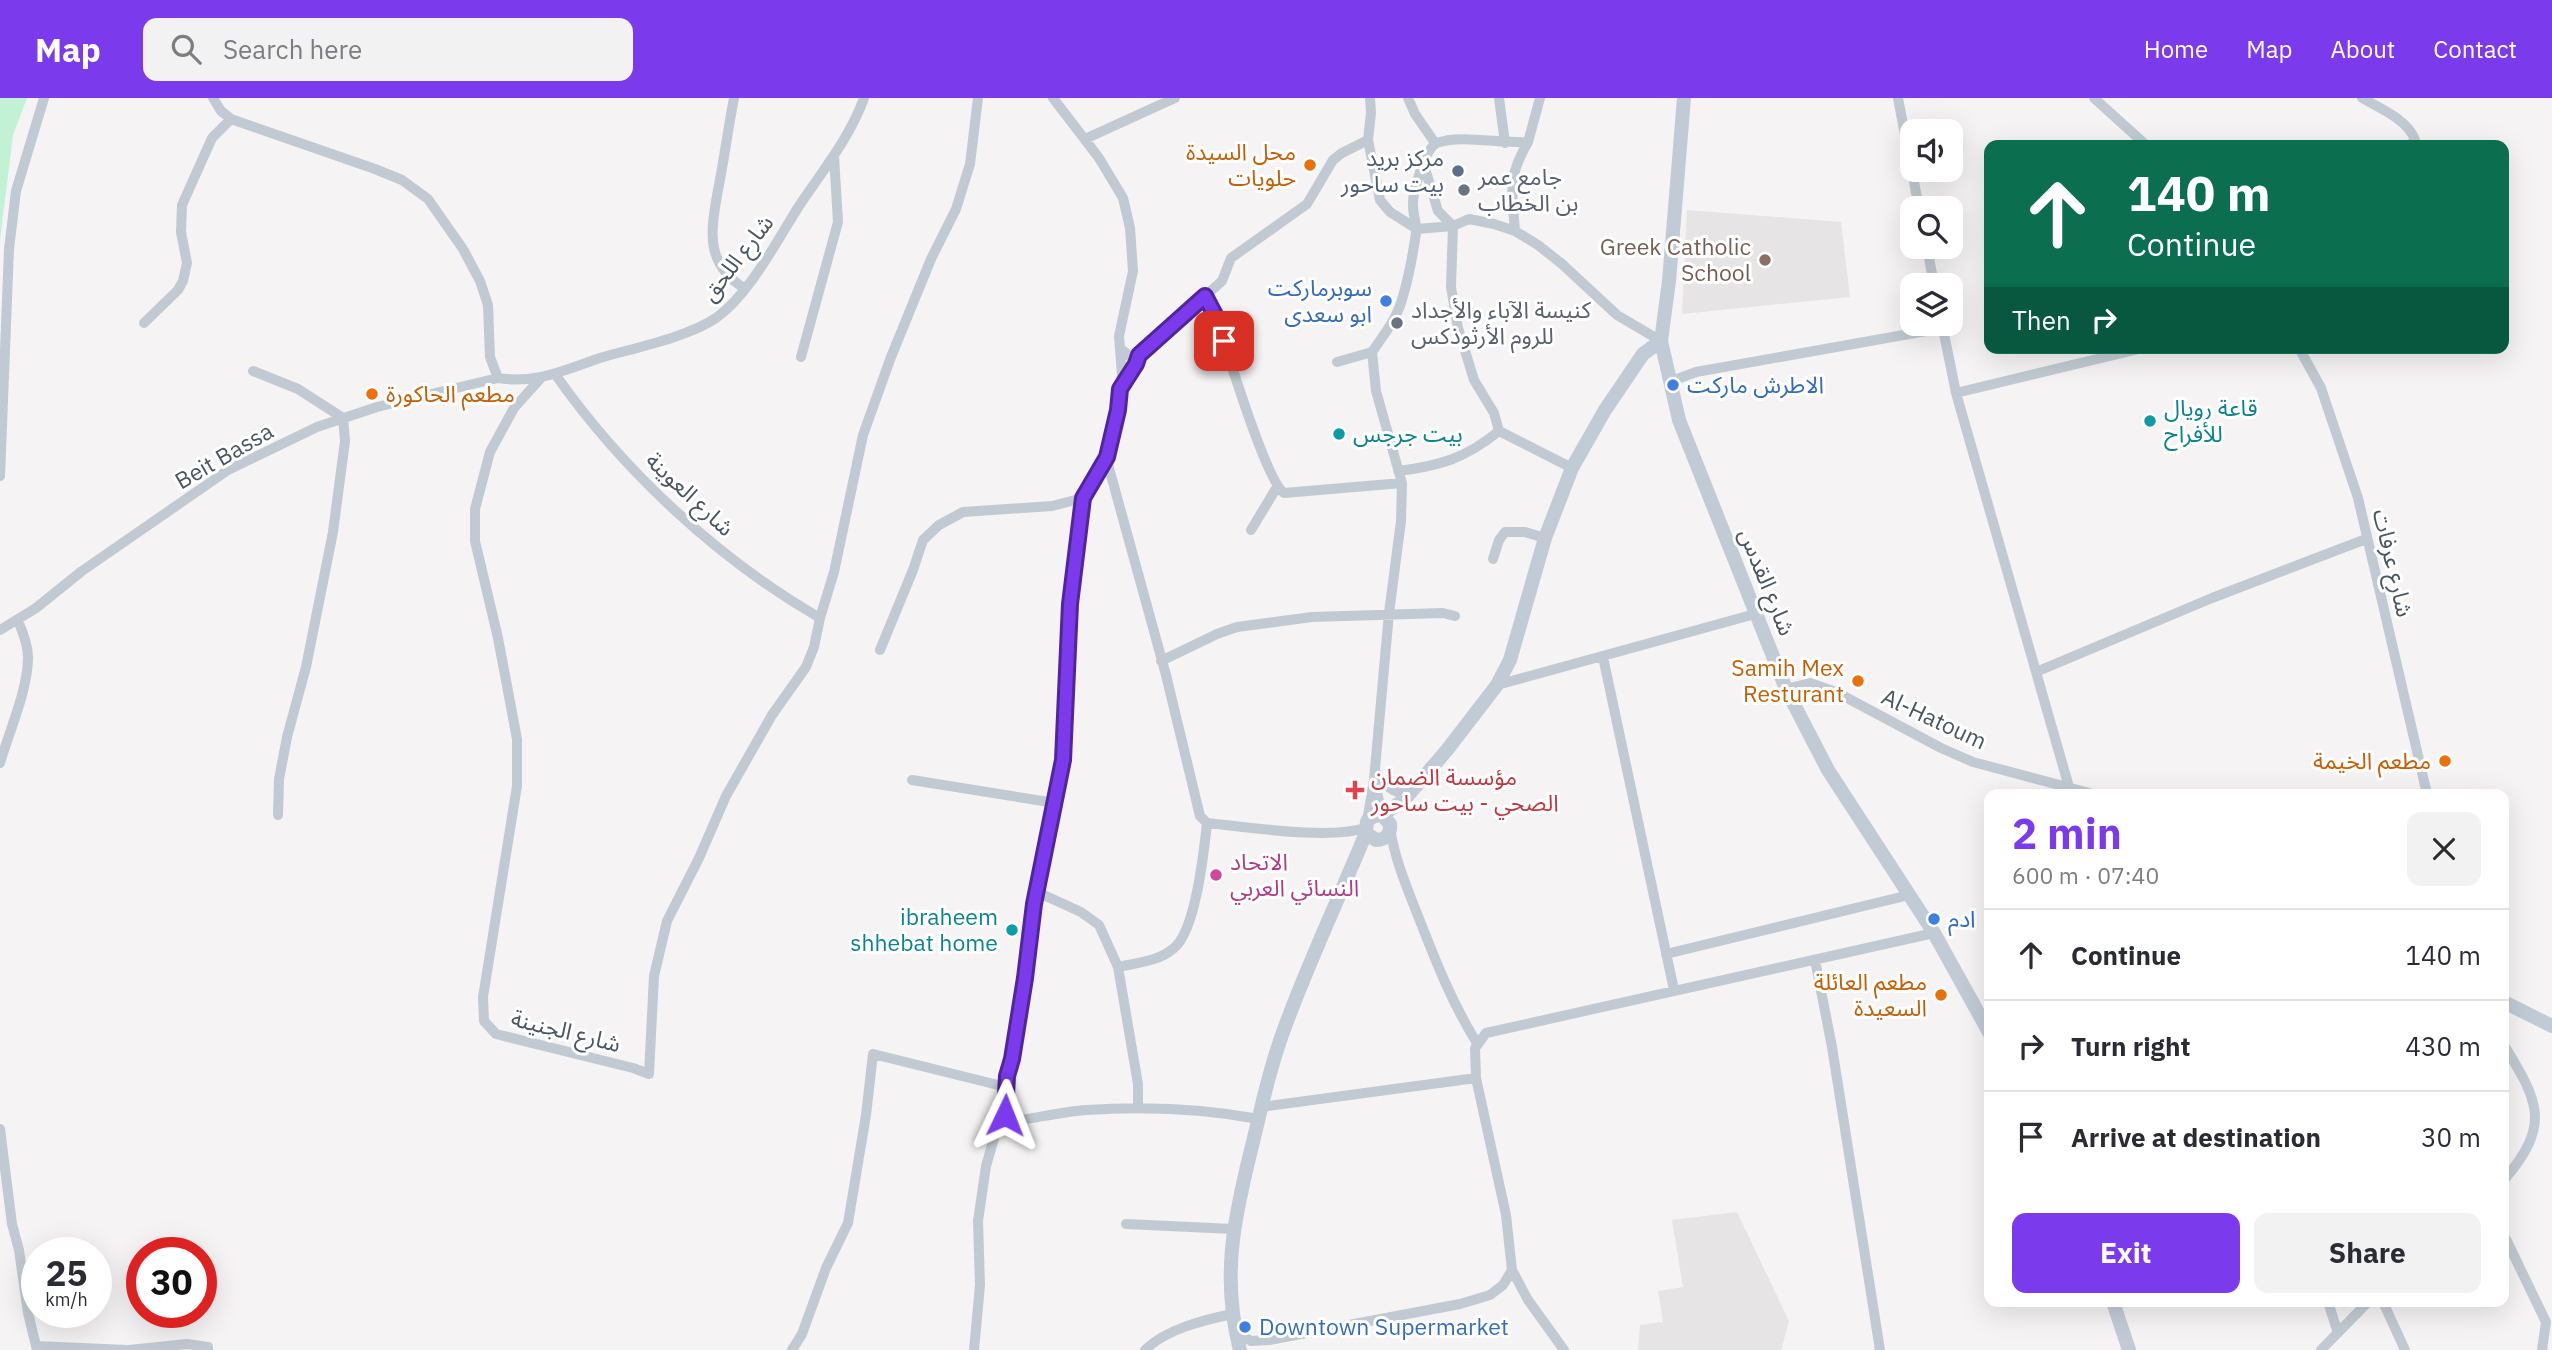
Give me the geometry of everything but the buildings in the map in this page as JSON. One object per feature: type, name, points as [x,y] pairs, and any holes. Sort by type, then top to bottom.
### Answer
[{"type":"street","points":[[0,476],[9,250],[13,215],[16,191],[44,98]]},
{"type":"street","points":[[213,98],[221,111],[231,119],[402,180],[428,199],[463,249],[480,281],[488,305],[490,357],[498,378]]},
{"type":"street","points":[[734,98],[712,229],[713,248],[721,268],[744,288]]},
{"type":"street","name":"شارع اللحق","points":[[498,378],[518,382],[541,378],[690,330],[714,319],[729,307],[777,244],[834,156],[863,98]]},
{"type":"street","points":[[820,618],[834,572],[863,435],[931,259],[956,209],[970,163],[978,98]]},
{"type":"street","points":[[1012,1121],[1005,1115],[1006,1087],[1025,978],[1034,904],[1063,760],[1070,604],[1083,498],[1107,457],[1118,410],[1121,369],[1119,336],[1133,271],[1130,228],[1123,198],[1085,139],[1053,98]]},
{"type":"street","points":[[1085,139],[1175,98]]},
{"type":"street","points":[[1107,457],[1200,816],[1207,823],[1348,833],[1366,827],[1374,816],[1382,816],[1406,797],[1447,750],[1497,685],[1510,660],[1545,538],[1572,468],[1605,410],[1643,354],[1661,341],[1617,314],[1562,264],[1515,231],[1469,219],[1453,226],[1416,229],[1390,212],[1380,200],[1368,140],[1370,98]]},
{"type":"street","points":[[1408,98],[1435,144]]},
{"type":"street","points":[[1499,98],[1505,143]]},
{"type":"street","points":[[1515,231],[1511,179],[1517,160],[1528,142],[1539,98]]},
{"type":"street","name":"شارع القدس","points":[[1684,98],[1661,341],[1679,420],[1786,689],[1828,770],[1934,933],[1984,1023]]},
{"type":"street","points":[[1898,98],[1917,196]]},
{"type":"street","points":[[2094,98],[2140,140]]},
{"type":"street","points":[[2361,98],[2402,123],[2413,134],[2415,140]]},
{"type":"street","points":[[145,323],[183,281],[187,263],[181,232],[182,205],[212,138],[231,119]]},
{"type":"street","points":[[1240,1350],[1232,1314],[1230,1270],[1233,1229],[1260,1113],[1286,1025],[1366,827],[1375,776],[1401,521],[1402,483],[1377,391],[1372,352],[1390,327],[1403,299],[1416,229],[1412,203],[1429,149],[1435,144],[1465,139],[1528,142]]},
{"type":"street","points":[[1121,369],[1127,372],[1135,360],[1222,281],[1231,258],[1307,204],[1333,160],[1368,140]]},
{"type":"street","points":[[801,357],[838,222],[834,156]]},
{"type":"street","points":[[1423,162],[1438,211],[1453,226],[1452,296],[1458,328],[1474,380],[1494,413],[1499,431],[1572,468]]},
{"type":"street","points":[[1205,296],[1215,315],[1276,487],[1284,493],[1402,483]]},
{"type":"street","points":[[1669,382],[1696,372],[1900,334]]},
{"type":"street","points":[[1944,336],[1956,393],[2069,787]]},
{"type":"street","points":[[1119,348],[1135,360]]},
{"type":"street","points":[[1338,362],[1372,352]]},
{"type":"street","points":[[1956,393],[2118,354]]},
{"type":"street","name":"شارع عرفات","points":[[2302,354],[2321,388],[2358,498],[2426,789]]},
{"type":"street","points":[[1120,389],[1135,360]]},
{"type":"street","points":[[253,371],[298,389],[343,418],[345,441],[333,533],[306,667],[279,779],[278,814]]},
{"type":"street","name":"شارع العوينة","points":[[555,374],[593,426],[673,510],[751,573],[820,618]]},
{"type":"street","name":"Beit Bassa","points":[[0,630],[18,621],[82,572],[210,482],[317,427],[377,407],[498,378]]},
{"type":"street","name":"شارع الجنينة","points":[[541,378],[514,408],[490,452],[475,509],[475,541],[498,638],[517,739],[517,786],[483,997],[484,1021],[495,1034],[649,1074],[654,976],[667,921],[743,765],[772,715],[806,667],[814,647],[820,618]]},
{"type":"street","points":[[1398,471],[1452,461],[1469,453],[1499,431]]},
{"type":"street","points":[[1251,530],[1276,487]]},
{"type":"street","points":[[880,650],[914,570],[923,540],[939,525],[963,512],[1052,506],[1083,498]]},
{"type":"street","points":[[1493,559],[1499,540],[1505,533],[1525,531],[1545,538]]},
{"type":"street","points":[[2036,672],[2212,598],[2367,539]]},
{"type":"street","points":[[1161,661],[1237,627],[1312,617],[1390,614],[1403,616],[1443,612],[1455,616]]},
{"type":"street","points":[[1497,685],[1755,614]]},
{"type":"street","points":[[0,763],[19,706],[28,658],[18,621]]},
{"type":"street","points":[[1603,657],[1674,990]]},
{"type":"street","points":[[1510,660],[1516,670],[1531,676]]},
{"type":"street","name":"Al-Hatoum","points":[[1786,689],[1810,683],[1836,692],[1973,762],[2076,789]]},
{"type":"street","points":[[1375,776],[1387,787],[1406,797]]},
{"type":"street","points":[[1375,776],[1382,816],[1388,821],[1399,868],[1431,949],[1465,1024],[1477,1043],[1476,1078],[1506,1215],[1512,1270],[1528,1300],[1564,1350]]},
{"type":"street","points":[[912,780],[1055,803]]},
{"type":"street","points":[[1366,827],[1372,839],[1380,840],[1387,836],[1406,797]]},
{"type":"street","points":[[1118,967],[1165,954],[1180,942],[1201,874],[1207,823]]},
{"type":"street","points":[[1380,840],[1399,868]]},
{"type":"street","points":[[1037,892],[1082,912],[1098,925],[1118,967],[1138,1084],[1138,1107]]},
{"type":"street","points":[[1667,954],[1909,895]]},
{"type":"street","points":[[1477,1043],[1486,1033],[1506,1027],[1934,933]]},
{"type":"street","points":[[1815,960],[1833,1054],[1880,1350]]},
{"type":"street","points":[[2509,1004],[2552,1026]]},
{"type":"street","points":[[2509,1053],[2530,1087],[2537,1115],[2530,1144],[2509,1173]]},
{"type":"street","points":[[792,1350],[802,1334],[826,1268],[848,1223],[873,1054],[1006,1087]]},
{"type":"street","points":[[974,1350],[980,1286],[978,1222],[986,1166],[995,1135],[1012,1121],[1138,1107],[1260,1113],[1476,1078]]},
{"type":"street","points":[[0,1129],[12,1224],[37,1348],[128,1350],[187,1344],[208,1347],[208,1350]]},
{"type":"street","points":[[1126,1224],[1233,1229]]},
{"type":"street","points":[[2509,1245],[2546,1322],[2540,1349]]},
{"type":"street","points":[[1236,1332],[1251,1341],[1269,1340],[1460,1304],[1490,1295],[1503,1285],[1512,1270]]},
{"type":"street","points":[[2115,1307],[2129,1350]]},
{"type":"street","points":[[2330,1307],[2338,1333]]},
{"type":"street","points":[[2321,1350],[2363,1307]]},
{"type":"street","points":[[2385,1307],[2405,1350]]},
{"type":"street","points":[[1145,1350],[1166,1335],[1232,1314]]},
{"type":"street","points":[[1252,1350],[1269,1340]]},
{"type":"shaded area","name":"Greek Catholic School","points":[[1687,210],[1841,222],[1850,297],[1682,314]]},
{"type":"shaded area","points":[[1737,1212],[1789,1321],[1781,1350],[1638,1350],[1640,1325],[1663,1322],[1658,1291],[1683,1287],[1672,1220]]},
{"type":"green space","points":[[0,98],[27,98],[13,135],[0,240]]},
{"type":"place","name":"محل السيدة حلويات","points":[[1310,165]]},
{"type":"place","name":"مركز بريد بيت ساحور","points":[[1458,171]]},
{"type":"place","name":"جامع عمر بن الخطاب","points":[[1464,190]]},
{"type":"place","name":"Greek Catholic School","points":[[1765,260]]},
{"type":"place","name":"سوبرماركت ابو سعدى","points":[[1386,301]]},
{"type":"place","name":"كنيسة الآباء والأجداد للروم الأرثوذكس","points":[[1397,323]]},
{"type":"place","name":"الاطرش ماركت","points":[[1673,385]]},
{"type":"place","name":"مطعم الحاكورة","points":[[372,394]]},
{"type":"place","name":"قاعة رويال للأفراح","points":[[2150,421]]},
{"type":"place","name":"بيت جرجس","points":[[1339,434]]},
{"type":"place","name":"Samih Mex Resturant","points":[[1858,681]]},
{"type":"place","name":"مطعم الخيمة","points":[[2445,761]]},
{"type":"place","name":"مؤسسة الضمان الصحي - بيت ساحور","points":[[1355,790]]},
{"type":"place","name":"الاتحاد النسائي العربي","points":[[1216,875]]},
{"type":"place","name":"ادم","points":[[1934,919]]},
{"type":"place","name":"ibraheem shhebat home","points":[[1012,930]]},
{"type":"place","name":"مطعم العائلة السعيدة","points":[[1941,995]]},
{"type":"place","name":"Downtown Supermarket","points":[[1245,1327]]},
{"type":"route","points":[[1005,1115],[1007,1076],[1025,978],[1031,922],[1063,760],[1070,604],[1083,498],[1107,457],[1120,389],[1139,355],[1205,296],[1224,341]]}]
